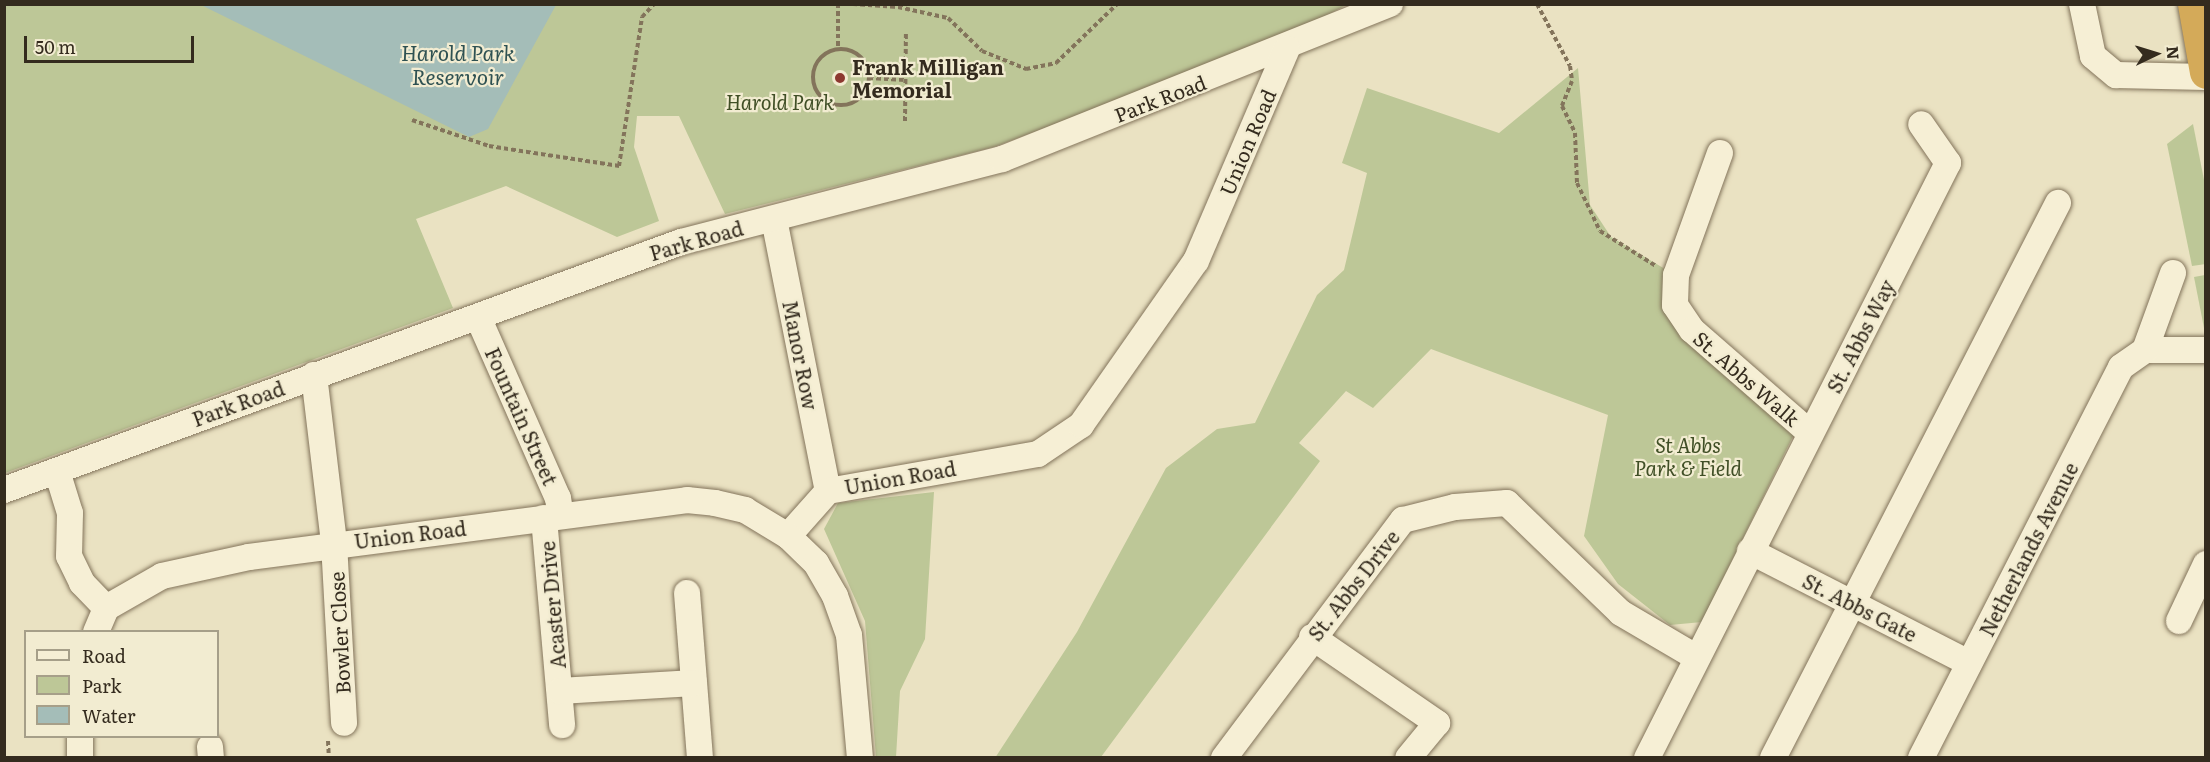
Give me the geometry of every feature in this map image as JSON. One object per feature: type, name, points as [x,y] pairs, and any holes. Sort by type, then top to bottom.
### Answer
[{"type":"highway","points":[[2199,20],[2205,72]]},
{"type":"street","name":"Park Road","points":[[4,490],[681,242],[1002,159],[1287,49],[1390,4]]},
{"type":"street","points":[[2082,4],[2093,56],[2116,75],[2205,77]]},
{"type":"street","name":"Union Road","points":[[106,608],[162,576],[334,543],[697,501],[745,510],[788,536],[828,490],[1038,454],[1081,425],[1197,261],[1287,49]]},
{"type":"street","name":"St. Abbs Way","points":[[1750,551],[1948,163],[1921,124]]},
{"type":"street","name":"St. Abbs Walk","points":[[1720,153],[1676,275],[1675,305],[1692,330],[1810,433]]},
{"type":"street","points":[[1773,758],[2058,203]]},
{"type":"street","name":"Manor Row","points":[[774,219],[828,490]]},
{"type":"street","points":[[2173,273],[2145,350],[2205,350]]},
{"type":"street","name":"Fountain Street","points":[[478,317],[558,498],[552,517]]},
{"type":"street","name":"Netherlands Avenue","points":[[1921,758],[2121,367],[2145,350]]},
{"type":"street","name":"Bowler Close","points":[[314,375],[334,543],[344,723]]},
{"type":"street","points":[[57,471],[70,513],[69,556],[82,583],[106,608],[97,630]]},
{"type":"street","name":"St. Abbs Drive","points":[[1224,758],[1312,637],[1403,520],[1455,507],[1508,503],[1621,613],[1694,656]]},
{"type":"street","name":"Acaster Drive","points":[[552,517],[562,725]]},
{"type":"street","points":[[788,536],[816,563],[849,635],[860,758]]},
{"type":"street","points":[[1647,758],[1694,656],[1750,551]]},
{"type":"street","name":"St. Abbs Gate","points":[[1750,551],[1970,663]]},
{"type":"street","points":[[2179,621],[2205,564]]},
{"type":"street","points":[[687,593],[700,758]]},
{"type":"street","points":[[1312,637],[1440,720],[1408,758]]},
{"type":"street","name":"Acaster Drive","points":[[560,691],[694,683]]},
{"type":"street","points":[[80,738],[80,758]]},
{"type":"path","points":[[412,120],[489,146],[619,166],[642,17],[654,4]]},
{"type":"path","points":[[838,4],[838,48]]},
{"type":"path","points":[[853,4],[898,7],[948,18],[982,51],[1026,69],[1056,63],[1117,4]]},
{"type":"path","points":[[1537,4],[1570,66],[1572,81],[1562,106],[1575,133],[1577,183],[1600,231],[1617,247],[1676,275]]},
{"type":"path","points":[[905,121],[906,31]]},
{"type":"path","points":[[838,48],[864,60],[869,78],[858,102],[830,104],[819,95],[812,72],[827,51],[838,48]]},
{"type":"path","points":[[869,78],[905,80]]},
{"type":"green space","name":"Harold Park","points":[[5,5],[1346,5],[1289,36],[994,147],[725,214],[679,116],[637,116],[634,147],[659,221],[617,237],[506,186],[416,219],[453,308],[5,473]]},
{"type":"green space","name":"St Abbs Park & Field","points":[[1578,68],[1590,205],[1611,237],[1665,269],[1664,299],[1794,434],[1702,622],[1670,625],[1618,584],[1584,536],[1608,415],[1431,349],[1373,408],[1346,391],[1299,443],[1320,461],[1101,757],[995,758],[1077,632],[1166,468],[1217,429],[1255,423],[1317,295],[1344,270],[1367,173],[1342,163],[1367,88],[1499,133]]},
{"type":"green space","points":[[2193,124],[2205,185],[2206,264],[2192,266],[2167,144]]},
{"type":"green space","points":[[2206,275],[2205,333],[2194,277]]},
{"type":"green space","points":[[934,492],[925,639],[900,691],[896,757],[876,757],[865,621],[824,529],[838,503]]},
{"type":"water","name":"Harold Park Reservoir","points":[[201,5],[556,5],[488,129],[469,137]]},
{"type":"place","name":"Frank Milligan Memorial","points":[[840,78]]}]
